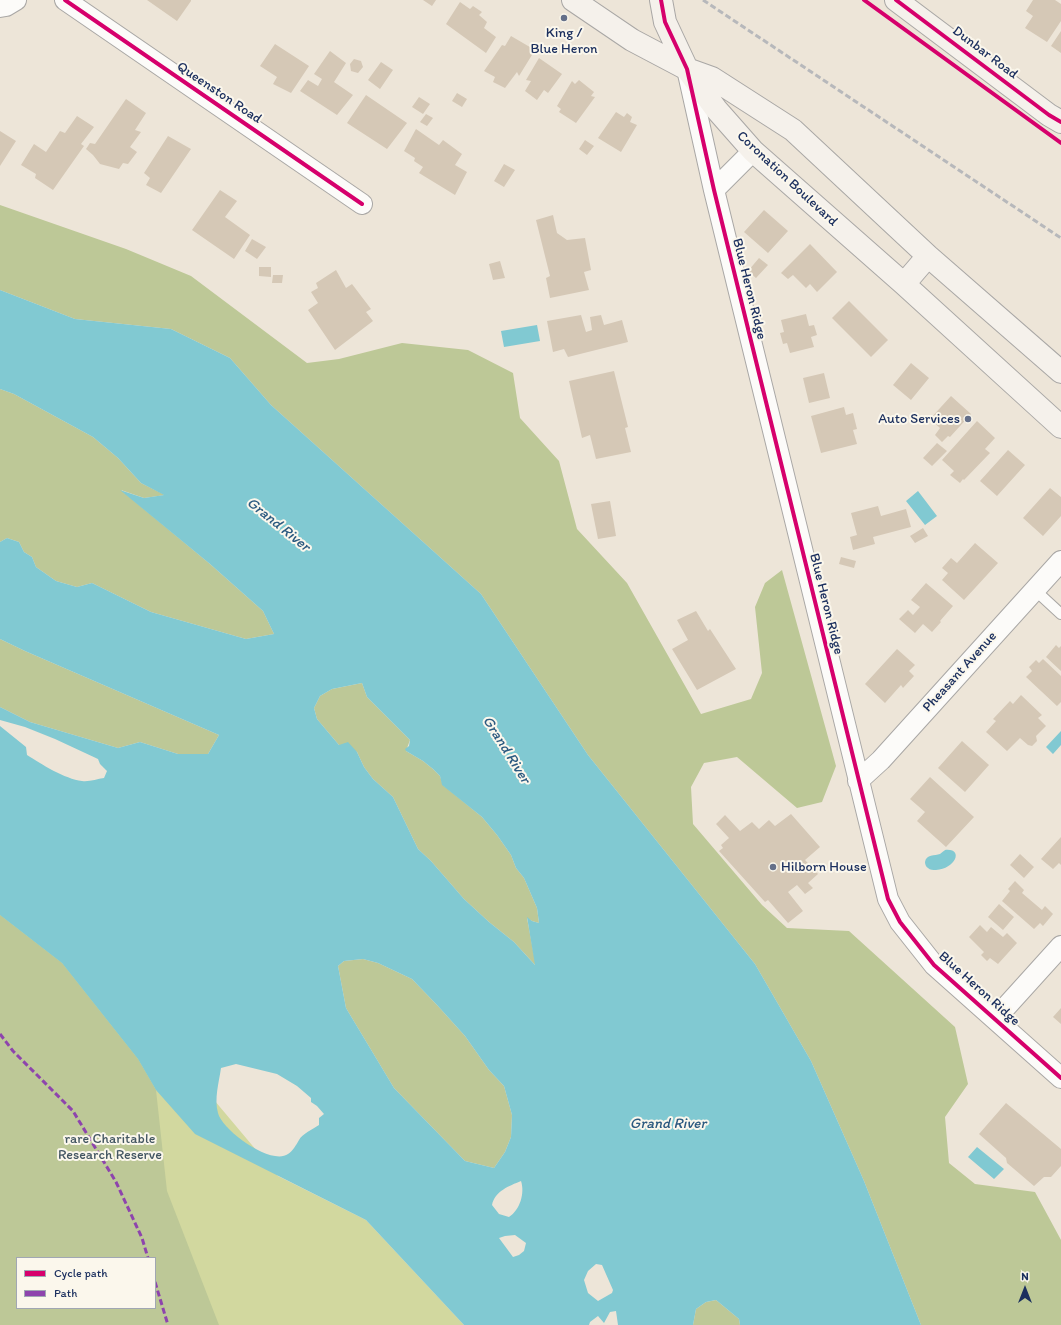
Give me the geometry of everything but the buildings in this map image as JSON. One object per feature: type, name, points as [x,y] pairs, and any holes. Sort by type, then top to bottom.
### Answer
[{"type":"main road","points":[[573,0],[632,40],[687,69],[712,78],[793,130],[928,256],[1061,372]]},
{"type":"main road","name":"Coronation Boulevard","points":[[661,0],[665,22],[687,69],[716,109],[753,151],[904,284],[1061,427]]},
{"type":"main road","name":"Dunbar Road","points":[[896,0],[1061,122]]},
{"type":"main road","points":[[904,284],[928,256]]},
{"type":"street","points":[[0,7],[6,6],[16,0]]},
{"type":"street","name":"Queenston Road","points":[[65,0],[362,204]]},
{"type":"street","name":"Blue Heron Ridge","points":[[687,69],[714,190],[888,899],[900,922],[934,965],[1061,1078]]},
{"type":"street","points":[[714,190],[753,151]]},
{"type":"street","name":"Pheasant Avenue","points":[[858,781],[881,760],[1061,561]]},
{"type":"street","points":[[995,1019],[1061,946]]},
{"type":"lane","points":[[1035,590],[1061,614]]},
{"type":"green space","points":[[0,205],[126,249],[191,276],[307,363],[339,359],[402,343],[468,350],[513,373],[520,418],[559,461],[577,529],[627,583],[701,714],[751,699],[762,673],[755,607],[765,583],[782,570],[836,766],[822,802],[797,808],[737,757],[704,763],[691,787],[693,824],[762,905],[787,928],[849,931],[955,1027],[968,1084],[945,1117],[949,1163],[975,1184],[1035,1192],[1061,1240],[1061,1325],[921,1325],[864,1181],[811,1061],[755,964],[588,755],[481,594],[271,405],[230,358],[171,329],[75,319],[0,290]]},
{"type":"green space","points":[[0,389],[14,394],[93,437],[118,458],[141,483],[165,495],[144,498],[121,490],[210,564],[263,611],[274,634],[246,639],[151,612],[92,583],[77,587],[56,581],[36,567],[32,557],[24,552],[19,542],[7,538],[0,542]]},
{"type":"green space","points":[[0,639],[219,735],[208,754],[178,754],[140,742],[118,748],[30,722],[0,707]]},
{"type":"green space","points":[[362,683],[367,697],[410,740],[406,751],[433,769],[440,776],[443,785],[482,817],[511,855],[516,868],[524,878],[537,908],[539,923],[527,918],[536,966],[514,942],[464,899],[431,861],[418,849],[393,797],[373,779],[364,767],[357,752],[339,745],[317,719],[314,708],[320,696],[332,689]]},
{"type":"green space","name":"rare Charitable Research Reserve","points":[[0,899],[61,918],[278,1176],[366,1220],[464,1325],[0,1325]]},
{"type":"green space","points":[[0,915],[62,963],[138,1059],[156,1090],[167,1191],[219,1325],[0,1325]]},
{"type":"green space","points":[[363,959],[378,963],[412,979],[465,1036],[489,1070],[504,1086],[512,1115],[511,1137],[505,1152],[494,1168],[465,1161],[394,1088],[346,1008],[338,966],[344,961]]},
{"type":"green space","points":[[716,1300],[739,1319],[740,1325],[693,1325],[696,1309],[706,1302]]},
{"type":"water","name":"Grand River","points":[[0,290],[75,319],[171,329],[230,358],[271,405],[481,594],[588,755],[755,964],[811,1061],[864,1181],[921,1325],[740,1325],[739,1319],[716,1300],[706,1302],[696,1309],[693,1325],[618,1325],[616,1311],[610,1312],[604,1323],[598,1316],[590,1322],[589,1325],[464,1325],[366,1220],[195,1134],[156,1090],[138,1059],[62,963],[0,915],[0,726],[26,747],[27,755],[46,767],[75,780],[87,781],[104,778],[107,771],[100,764],[98,759],[25,727],[0,720],[0,707],[30,722],[118,748],[140,742],[178,754],[208,754],[219,735],[0,639],[0,542],[7,538],[19,542],[24,552],[32,557],[36,567],[56,581],[77,587],[92,583],[151,612],[246,639],[274,634],[263,611],[210,564],[120,490],[144,498],[164,495],[141,483],[118,458],[93,437],[14,394],[0,389]],"holes":[[[362,683],[367,697],[410,740],[409,746],[405,749],[406,751],[433,769],[440,776],[442,785],[482,817],[497,835],[511,855],[516,868],[524,878],[537,908],[539,923],[532,921],[527,917],[535,965],[514,942],[464,899],[431,861],[418,849],[393,797],[373,779],[364,767],[357,752],[348,742],[339,745],[317,719],[314,708],[320,696],[332,689]],[[363,959],[378,963],[412,979],[465,1036],[489,1070],[504,1086],[512,1115],[511,1137],[505,1152],[494,1168],[465,1161],[394,1088],[346,1008],[338,966],[344,961]],[[236,1064],[277,1074],[297,1086],[311,1098],[311,1102],[324,1114],[319,1118],[319,1125],[300,1138],[293,1150],[288,1154],[280,1156],[270,1155],[259,1151],[237,1137],[221,1120],[216,1102],[221,1068]],[[521,1181],[521,1201],[519,1206],[509,1217],[499,1214],[492,1205],[496,1196],[507,1187]],[[515,1235],[526,1243],[524,1251],[513,1257],[499,1238]],[[596,1264],[602,1265],[613,1290],[612,1293],[598,1301],[588,1293],[584,1280],[588,1271]]]},
{"type":"water","points":[[537,325],[540,341],[504,347],[501,331]]},
{"type":"water","points":[[918,491],[937,516],[925,525],[906,501]]},
{"type":"water","points":[[1061,731],[1061,745],[1053,754],[1046,747]]},
{"type":"water","points":[[945,850],[951,850],[956,855],[953,863],[949,866],[943,869],[931,870],[925,865],[927,858],[940,854]]},
{"type":"water","points":[[977,1147],[1004,1169],[994,1179],[968,1157]]},
{"type":"railway","points":[[703,0],[1061,238]]},
{"type":"marked path","points":[[0,1034],[13,1051],[73,1111],[116,1182],[142,1238],[148,1257]]},
{"type":"marked path","points":[[156,1285],[168,1325]]},
{"type":"cycle path","points":[[65,0],[362,204]]},
{"type":"cycle path","points":[[661,0],[665,22],[687,69],[714,190],[888,899],[900,922],[934,965],[1061,1078]]},
{"type":"cycle path","points":[[864,0],[1061,143]]},
{"type":"cycle path","points":[[896,0],[1049,115],[1061,122]]},
{"type":"place","name":"King / Blue Heron","points":[[564,18]]},
{"type":"place","name":"Auto Services","points":[[968,419]]},
{"type":"place","name":"Hilborn House","points":[[773,867]]}]
